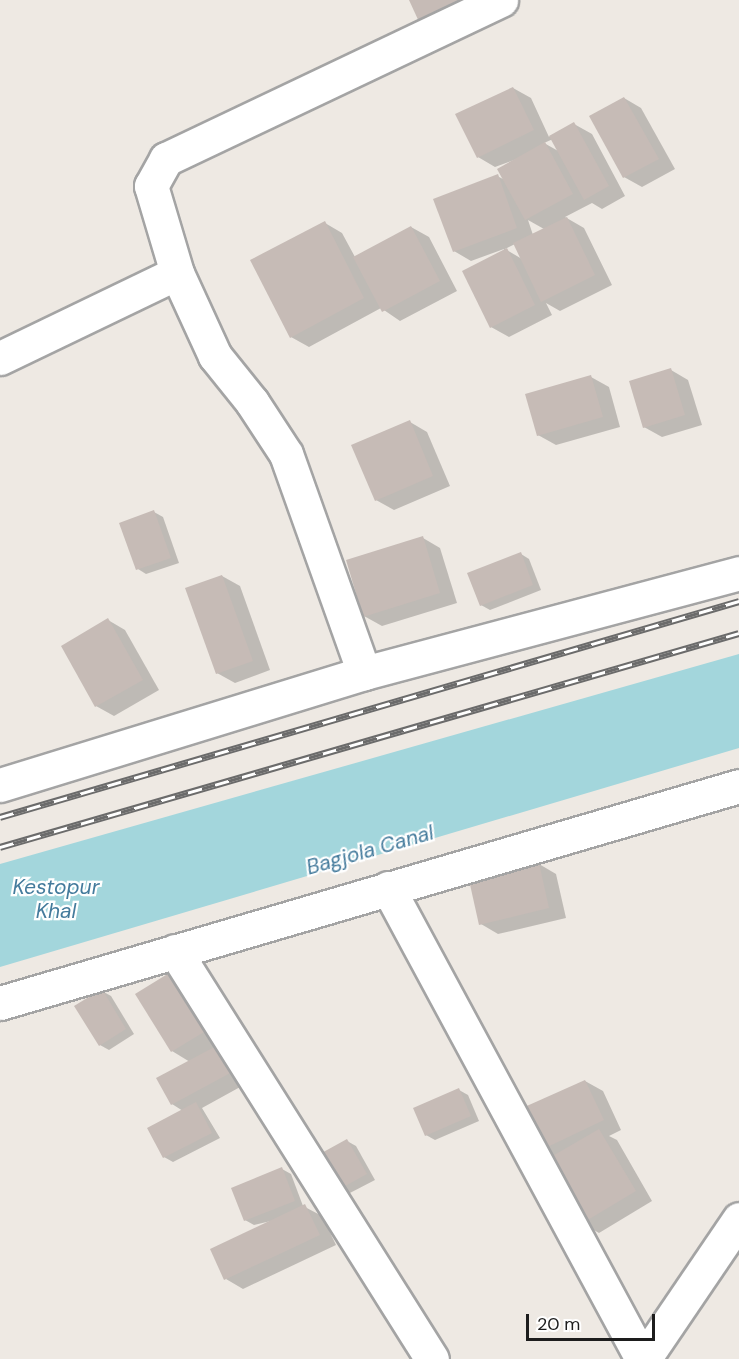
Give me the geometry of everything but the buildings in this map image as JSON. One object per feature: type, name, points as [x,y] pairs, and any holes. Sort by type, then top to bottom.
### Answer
[{"type":"street","points":[[364,673],[286,454],[252,402],[215,356],[177,273],[151,186],[166,159],[501,0]]},
{"type":"street","points":[[0,358],[177,273]]},
{"type":"street","points":[[0,785],[364,673],[739,573]]},
{"type":"street","points":[[0,1003],[739,786]]},
{"type":"street","points":[[388,888],[643,1359],[739,1219]]},
{"type":"street","points":[[175,951],[432,1359]]},
{"type":"water","name":"Kestopur Khal","points":[[739,654],[739,748],[0,967],[0,864]]},
{"type":"railway","points":[[0,817],[739,601]]},
{"type":"railway","points":[[0,847],[739,633]]},
{"type":"water label","name":"Bagjola Canal","points":[[370,850]]}]
